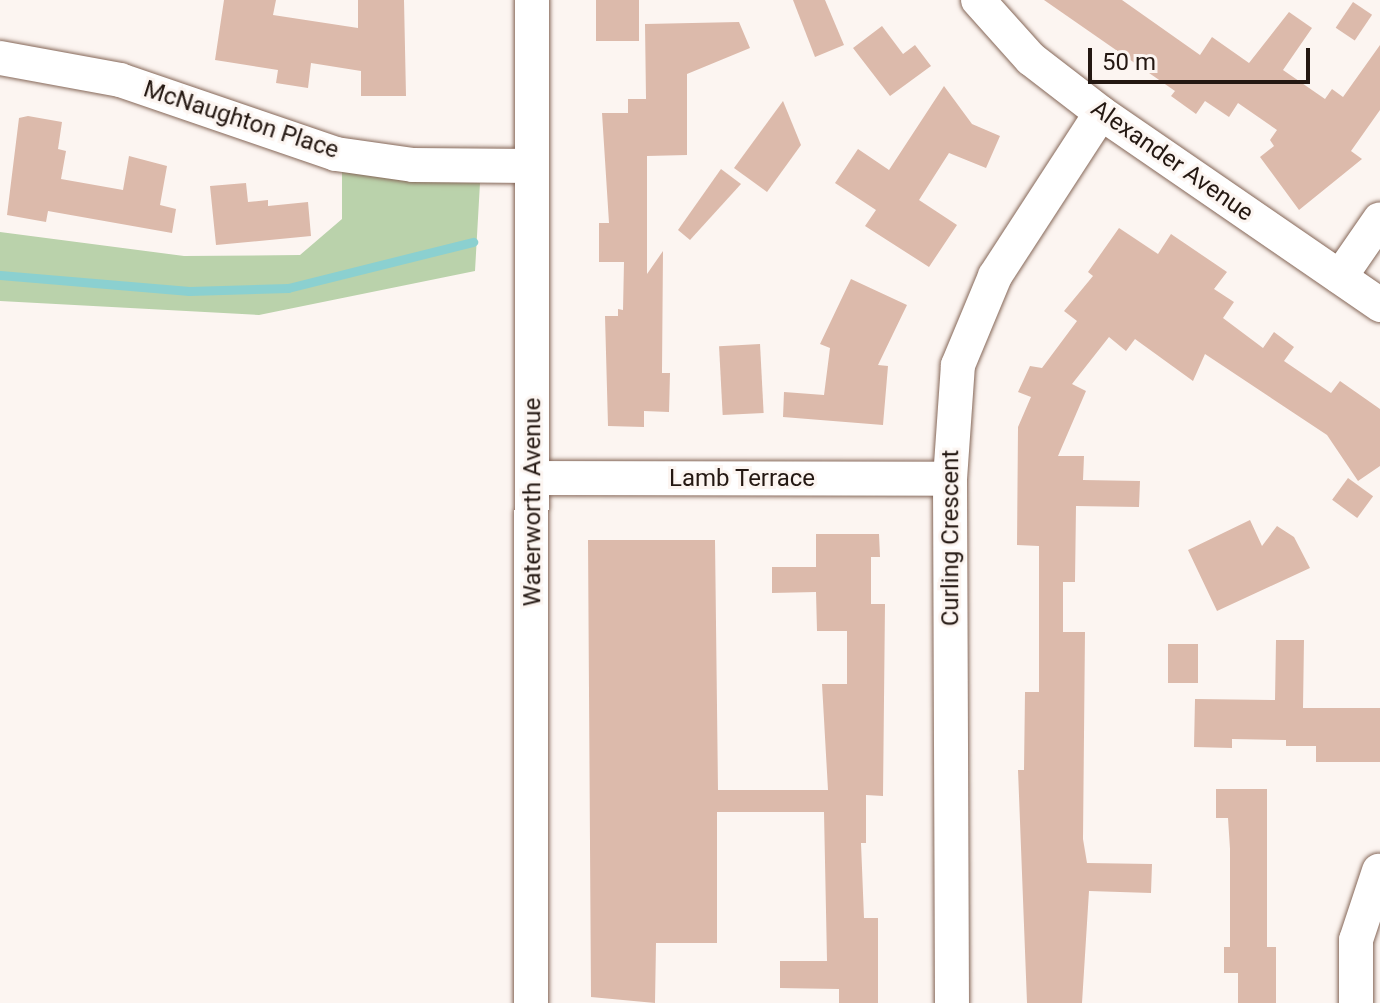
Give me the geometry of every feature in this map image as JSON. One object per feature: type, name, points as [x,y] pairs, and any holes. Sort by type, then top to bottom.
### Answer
[{"type":"street","name":"Waterworth Avenue","points":[[531,1003],[534,478],[532,0]]},
{"type":"street","name":"Alexander Avenue","points":[[978,0],[1031,59],[1101,113],[1380,305]]},
{"type":"street","name":"McNaughton Place","points":[[0,58],[120,80],[336,154],[413,165],[532,166]]},
{"type":"street","name":"Curling Crescent","points":[[952,1003],[950,479],[958,365],[972,323],[995,276],[1101,113]]},
{"type":"street","points":[[1340,277],[1380,219]]},
{"type":"street","name":"Lamb Terrace","points":[[534,478],[950,479]]},
{"type":"street","points":[[1356,1003],[1356,940],[1379,871]]},
{"type":"green space","points":[[342,168],[419,181],[480,183],[475,271],[259,315],[0,301],[0,232],[184,256],[300,255],[342,219]]},
{"type":"building","points":[[224,0],[276,0],[273,15],[358,28],[358,0],[404,0],[406,96],[361,96],[361,71],[311,63],[308,88],[276,83],[278,70],[215,60]]},
{"type":"building","points":[[596,0],[639,0],[639,41],[596,41]]},
{"type":"building","points":[[793,0],[825,0],[844,45],[815,57]]},
{"type":"building","points":[[1044,0],[1122,0],[1200,55],[1212,37],[1249,63],[1289,12],[1312,28],[1283,70],[1325,99],[1332,89],[1343,97],[1380,45],[1380,110],[1351,151],[1362,159],[1299,210],[1260,157],[1274,146],[1270,140],[1277,130],[1238,103],[1229,117],[1205,101],[1196,114],[1171,96],[1175,91]]},
{"type":"building","points":[[1353,2],[1372,15],[1355,41],[1336,28]]},
{"type":"building","points":[[739,22],[750,48],[687,74],[687,155],[647,156],[647,274],[663,251],[662,373],[670,373],[669,412],[644,411],[644,427],[608,426],[605,316],[618,316],[618,309],[623,310],[624,262],[599,262],[599,223],[609,223],[602,113],[628,113],[628,99],[646,99],[645,24]]},
{"type":"building","points":[[882,26],[903,54],[915,45],[931,66],[890,96],[853,48]]},
{"type":"building","points":[[944,86],[972,124],[1000,136],[986,168],[949,153],[919,200],[957,225],[929,267],[865,226],[876,210],[835,183],[858,149],[889,170]]},
{"type":"building","points":[[783,101],[801,145],[767,192],[734,168]]},
{"type":"building","points":[[28,116],[62,122],[58,149],[66,151],[61,179],[123,190],[129,156],[167,166],[160,205],[176,209],[172,233],[48,211],[46,222],[7,215],[19,118]]},
{"type":"building","points":[[721,169],[741,184],[690,240],[678,230]]},
{"type":"building","points":[[246,183],[248,202],[268,200],[268,206],[308,202],[311,236],[216,245],[210,186]]},
{"type":"building","points":[[1119,228],[1158,254],[1171,234],[1227,272],[1214,289],[1234,302],[1223,318],[1263,348],[1274,332],[1294,347],[1284,361],[1331,393],[1340,381],[1380,409],[1380,466],[1358,481],[1327,435],[1205,354],[1193,381],[1135,339],[1126,351],[1109,337],[1072,384],[1086,391],[1058,456],[1084,456],[1083,480],[1140,481],[1139,507],[1076,506],[1075,582],[1063,582],[1063,632],[1085,632],[1083,839],[1087,863],[1152,864],[1151,893],[1089,891],[1082,1003],[1027,1003],[1018,770],[1024,770],[1025,692],[1039,692],[1039,546],[1017,545],[1018,427],[1031,397],[1018,392],[1030,366],[1042,368],[1077,321],[1064,311],[1093,276],[1088,272]]},
{"type":"building","points":[[851,279],[907,305],[878,365],[888,366],[883,425],[783,417],[784,392],[824,395],[830,348],[820,344]]},
{"type":"building","points":[[760,344],[764,413],[723,415],[719,346]]},
{"type":"building","points":[[1348,478],[1373,496],[1357,518],[1332,500]]},
{"type":"building","points":[[1250,520],[1262,546],[1277,526],[1294,537],[1310,568],[1217,611],[1188,550]]},
{"type":"building","points":[[816,534],[879,534],[880,557],[871,557],[871,604],[885,604],[883,796],[866,795],[866,843],[861,843],[864,918],[878,918],[878,1003],[839,1003],[839,989],[780,988],[780,961],[827,961],[824,812],[717,812],[717,943],[656,943],[655,1003],[591,997],[588,540],[715,540],[718,790],[828,790],[822,684],[847,684],[847,631],[817,631],[816,592],[772,593],[772,567],[816,567]]},
{"type":"building","points":[[1276,640],[1304,640],[1303,708],[1380,708],[1380,762],[1316,762],[1316,746],[1286,746],[1286,740],[1232,739],[1232,748],[1194,747],[1195,699],[1275,700]]},
{"type":"building","points":[[1168,644],[1198,644],[1198,683],[1168,683]]},
{"type":"building","points":[[1216,789],[1267,789],[1267,947],[1276,947],[1276,1003],[1238,1003],[1238,973],[1224,973],[1224,947],[1230,947],[1230,849],[1228,818],[1216,818]]},
{"type":"waterway","points":[[0,275],[189,291],[288,288],[473,242]]}]
